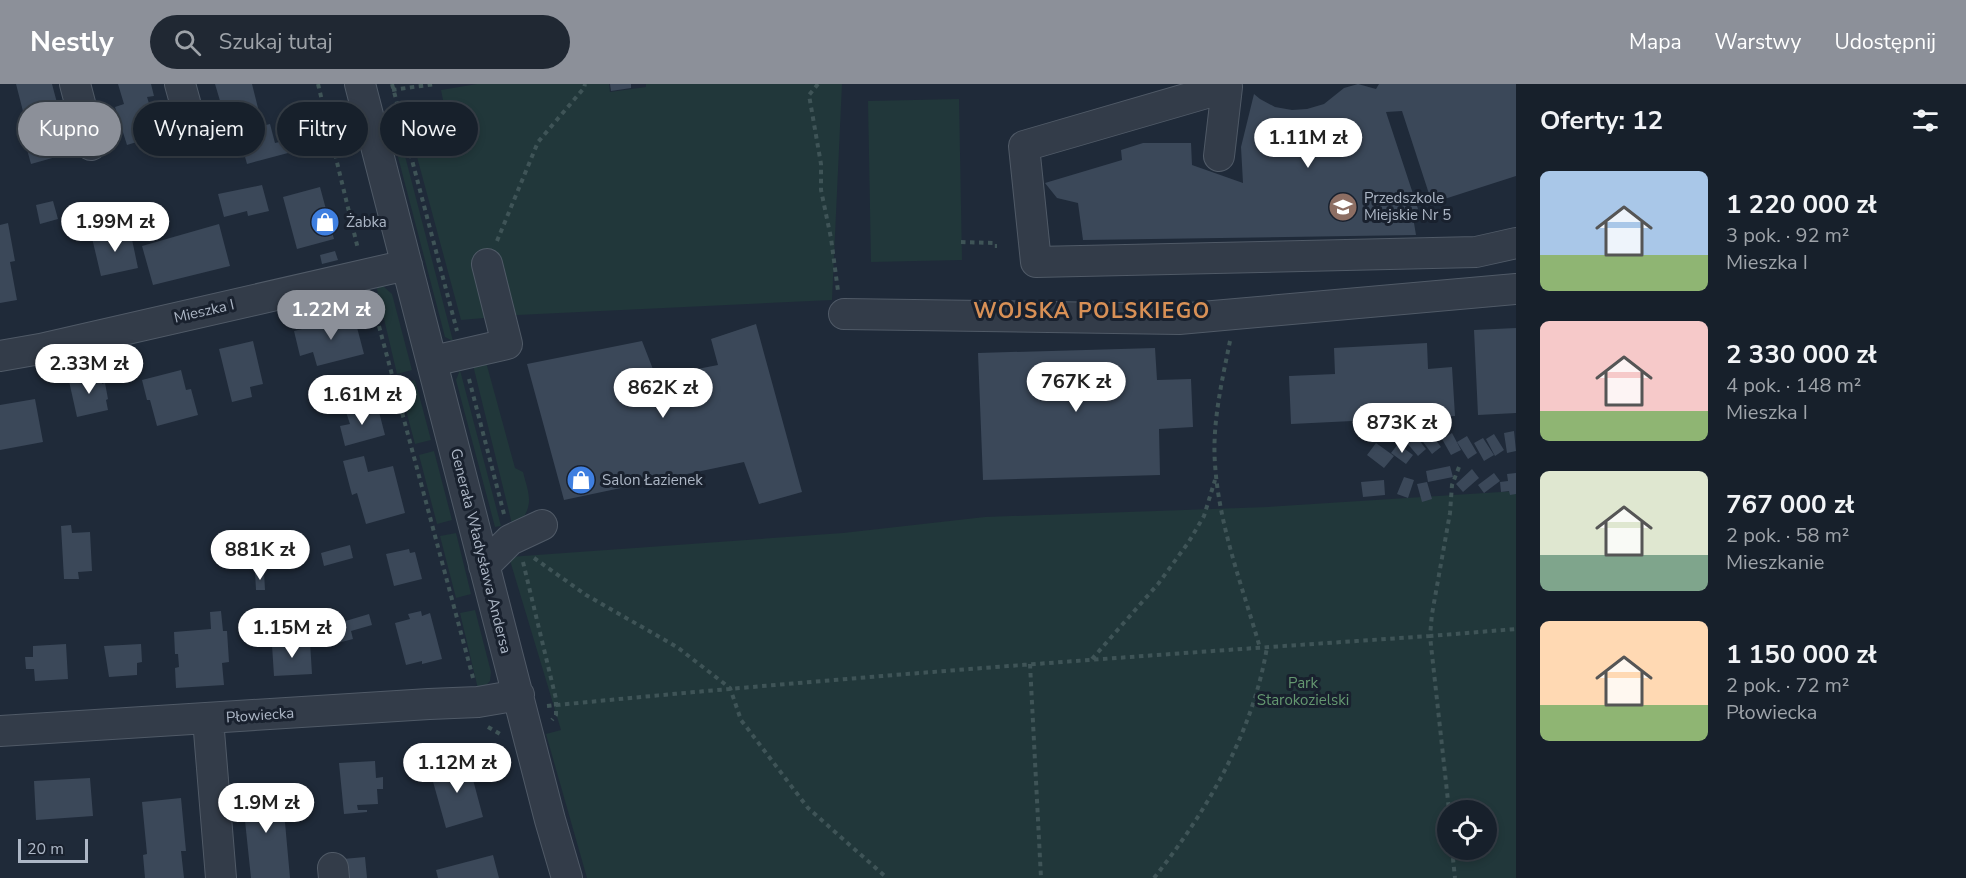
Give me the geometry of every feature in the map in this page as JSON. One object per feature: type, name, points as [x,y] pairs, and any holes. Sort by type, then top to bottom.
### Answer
[{"type":"street","points":[[75,84],[80,102]]},
{"type":"street","name":"Generała Władysława Andersa","points":[[360,84],[550,820],[567,878]]},
{"type":"street","points":[[1219,156],[1227,87],[1024,146],[1035,262],[1476,252],[1516,243]]},
{"type":"street","points":[[433,361],[507,344],[487,264]]},
{"type":"street","name":"Mieszka I","points":[[0,356],[40,349],[407,265]]},
{"type":"street","points":[[844,314],[1179,319],[1516,289]]},
{"type":"street","points":[[484,566],[510,540],[542,525]]},
{"type":"street","name":"Płowiecka","points":[[0,731],[478,702],[519,695]]},
{"type":"street","points":[[208,719],[221,878]]},
{"type":"path","points":[[318,84],[358,250]]},
{"type":"path","points":[[392,84],[396,102]]},
{"type":"path","points":[[392,90],[435,84]]},
{"type":"path","points":[[487,264],[538,142],[585,84]]},
{"type":"path","points":[[818,84],[809,95],[821,164],[821,190],[844,314]]},
{"type":"path","points":[[961,242],[993,243],[997,246]]},
{"type":"path","points":[[369,290],[475,685]]},
{"type":"path","points":[[1235,314],[1217,415],[1216,477],[1235,567],[1260,648]]},
{"type":"path","points":[[1448,800],[1430,636],[1450,513],[1452,485],[1459,467]]},
{"type":"path","points":[[1092,659],[1158,584],[1188,543],[1204,516],[1216,477]]},
{"type":"path","points":[[510,540],[586,595],[677,647],[730,688],[741,720],[808,808],[887,878]]},
{"type":"path","points":[[510,540],[524,565],[556,699],[556,715],[550,723]]},
{"type":"path","points":[[546,706],[730,688],[1092,659],[1516,629]]},
{"type":"path","points":[[1154,878],[1210,799],[1242,733],[1263,672],[1267,647]]},
{"type":"path","points":[[1030,664],[1041,878]]},
{"type":"path","points":[[1453,860],[1455,878]]},
{"type":"green space","points":[[477,84],[609,84],[610,92],[646,87],[646,84],[842,84],[832,300],[517,315],[461,320],[417,156],[478,156],[478,102],[443,102],[441,90]]},
{"type":"green space","points":[[959,99],[962,260],[871,262],[868,101]]},
{"type":"green space","points":[[398,156],[405,156],[453,341],[445,337]]},
{"type":"green space","points":[[376,285],[383,286],[392,294],[412,370],[397,374]]},
{"type":"green space","points":[[486,362],[515,468],[523,472],[528,491],[529,502],[526,514],[522,520],[512,524],[473,365]]},
{"type":"green space","points":[[460,370],[501,526],[495,527],[456,380]]},
{"type":"green space","points":[[415,380],[431,440],[415,444],[399,384]]},
{"type":"green space","points":[[434,451],[452,520],[437,524],[419,455]]},
{"type":"green space","name":"Park Starokozielski","points":[[1516,491],[1516,878],[587,878],[546,734],[561,730],[509,557],[843,533],[985,517],[1268,507]]},
{"type":"green space","points":[[456,533],[471,594],[456,598],[440,536]]},
{"type":"green space","points":[[475,610],[491,672],[490,681],[483,688],[478,689],[460,613]]},
{"type":"building","points":[[16,84],[52,84],[57,102],[21,102]]},
{"type":"building","points":[[118,84],[151,84],[154,96],[147,97],[149,102],[133,102],[133,143],[127,145],[121,126],[121,105],[124,104]]},
{"type":"building","points":[[215,84],[252,84],[256,102],[220,102]]},
{"type":"building","points":[[610,84],[631,84],[631,88],[611,91]]},
{"type":"building","points":[[1358,84],[1376,89],[1379,84],[1516,84],[1516,176],[1432,203],[1402,111],[1386,112],[1418,209],[1412,211],[1416,235],[1083,240],[1078,203],[1057,198],[1045,183],[1122,160],[1121,150],[1143,143],[1191,143],[1192,165],[1243,183],[1241,147],[1254,94],[1275,107],[1292,110],[1307,109],[1324,104],[1344,88]]},
{"type":"building","points":[[270,124],[275,143],[277,143],[277,156],[247,164],[245,156],[265,156],[265,125]]},
{"type":"building","points":[[29,156],[59,156],[31,164]]},
{"type":"building","points":[[262,185],[269,211],[248,216],[247,211],[224,217],[218,194]]},
{"type":"building","points":[[320,187],[334,239],[297,249],[283,197]]},
{"type":"building","points":[[53,201],[58,219],[40,224],[36,205]]},
{"type":"building","points":[[8,223],[15,261],[10,262],[17,300],[0,303],[0,225]]},
{"type":"building","points":[[219,224],[230,266],[153,285],[142,246]]},
{"type":"building","points":[[130,230],[138,268],[101,276],[92,238]]},
{"type":"building","points":[[335,251],[338,260],[322,264],[320,255]]},
{"type":"building","points":[[354,316],[364,354],[317,366],[313,352],[300,356],[294,331]]},
{"type":"building","points":[[756,324],[802,492],[759,504],[744,462],[564,500],[527,364],[642,341],[656,377],[718,365],[711,339]]},
{"type":"building","points":[[1516,328],[1516,413],[1478,415],[1474,330]]},
{"type":"building","points":[[253,341],[263,384],[250,387],[252,397],[232,402],[219,349]]},
{"type":"building","points":[[1427,343],[1428,369],[1452,367],[1455,416],[1291,424],[1289,376],[1335,374],[1334,348]]},
{"type":"building","points":[[1155,348],[1157,380],[1191,379],[1193,427],[1159,429],[1160,475],[983,480],[978,353]]},
{"type":"building","points":[[181,370],[186,390],[191,389],[198,415],[157,426],[142,380]]},
{"type":"building","points":[[100,374],[102,384],[105,383],[108,410],[77,417],[69,381]]},
{"type":"building","points":[[35,399],[43,442],[0,450],[0,405]]},
{"type":"building","points":[[362,408],[363,412],[378,408],[385,435],[345,446],[340,426],[350,424],[346,412]]},
{"type":"building","points":[[1514,431],[1516,451],[1507,453],[1504,433]]},
{"type":"building","points":[[1430,432],[1441,447],[1432,454],[1421,439]]},
{"type":"building","points":[[1452,433],[1461,450],[1451,455],[1442,439]]},
{"type":"building","points":[[1494,434],[1504,450],[1495,456],[1486,439]]},
{"type":"building","points":[[1415,435],[1426,449],[1418,456],[1406,442]]},
{"type":"building","points":[[1467,436],[1477,453],[1468,459],[1457,442]]},
{"type":"building","points":[[1483,438],[1494,455],[1484,461],[1474,443]]},
{"type":"building","points":[[1376,443],[1394,456],[1384,468],[1367,455]]},
{"type":"building","points":[[1398,444],[1413,455],[1406,464],[1391,453]]},
{"type":"building","points":[[364,456],[368,472],[393,466],[405,513],[366,524],[357,493],[352,495],[343,461]]},
{"type":"building","points":[[1450,466],[1453,477],[1428,482],[1426,471]]},
{"type":"building","points":[[1472,469],[1479,478],[1463,492],[1456,484]]},
{"type":"building","points":[[1494,473],[1500,481],[1484,493],[1478,485]]},
{"type":"building","points":[[1516,473],[1516,494],[1510,495],[1509,491],[1501,492],[1500,482],[1508,481],[1507,474]]},
{"type":"building","points":[[1404,477],[1414,480],[1408,498],[1397,494]]},
{"type":"building","points":[[1384,480],[1385,495],[1363,497],[1361,482]]},
{"type":"building","points":[[1427,482],[1432,499],[1422,502],[1417,484]]},
{"type":"building","points":[[71,525],[72,533],[90,532],[92,571],[78,572],[79,579],[64,579],[61,526]]},
{"type":"building","points":[[350,545],[353,558],[324,566],[321,553]]},
{"type":"building","points":[[409,549],[410,553],[415,552],[422,579],[394,586],[386,554]]},
{"type":"building","points":[[255,572],[264,572],[265,590],[256,590]]},
{"type":"building","points":[[221,611],[223,631],[227,631],[229,662],[222,663],[224,685],[176,688],[175,668],[179,667],[178,654],[175,654],[174,632],[211,629],[210,612]]},
{"type":"building","points":[[421,611],[422,616],[430,613],[442,659],[406,665],[395,623],[410,619],[408,614]]},
{"type":"building","points":[[369,614],[372,625],[351,631],[353,639],[330,645],[329,626]]},
{"type":"building","points":[[310,642],[312,674],[274,676],[272,645]]},
{"type":"building","points":[[66,644],[68,679],[35,681],[34,669],[26,669],[25,657],[33,657],[33,646]]},
{"type":"building","points":[[141,644],[142,662],[137,663],[137,675],[109,677],[104,646]]},
{"type":"building","points":[[456,760],[457,764],[468,761],[483,817],[446,828],[430,771],[447,767],[446,763]]},
{"type":"building","points":[[375,761],[376,778],[383,777],[383,789],[377,789],[378,804],[357,805],[358,810],[367,810],[367,812],[344,814],[339,763]]},
{"type":"building","points":[[90,778],[93,816],[36,820],[34,781]]},
{"type":"building","points":[[282,789],[290,878],[251,878],[242,792]]},
{"type":"building","points":[[181,798],[186,851],[181,851],[184,878],[145,878],[143,855],[147,854],[142,802]]},
{"type":"building","points":[[493,855],[499,878],[438,878],[436,870]]},
{"type":"building","points":[[365,857],[367,878],[344,878],[343,859]]},
{"type":"place","name":"Przedszkole Miejskie Nr 5","points":[[1343,207]]},
{"type":"place","name":"Żabka","points":[[325,222]]},
{"type":"place","name":"Salon Łazienek","points":[[581,480]]},
{"type":"district","name":"WOJSKA POLSKIEGO","points":[[1092,311]]}]
